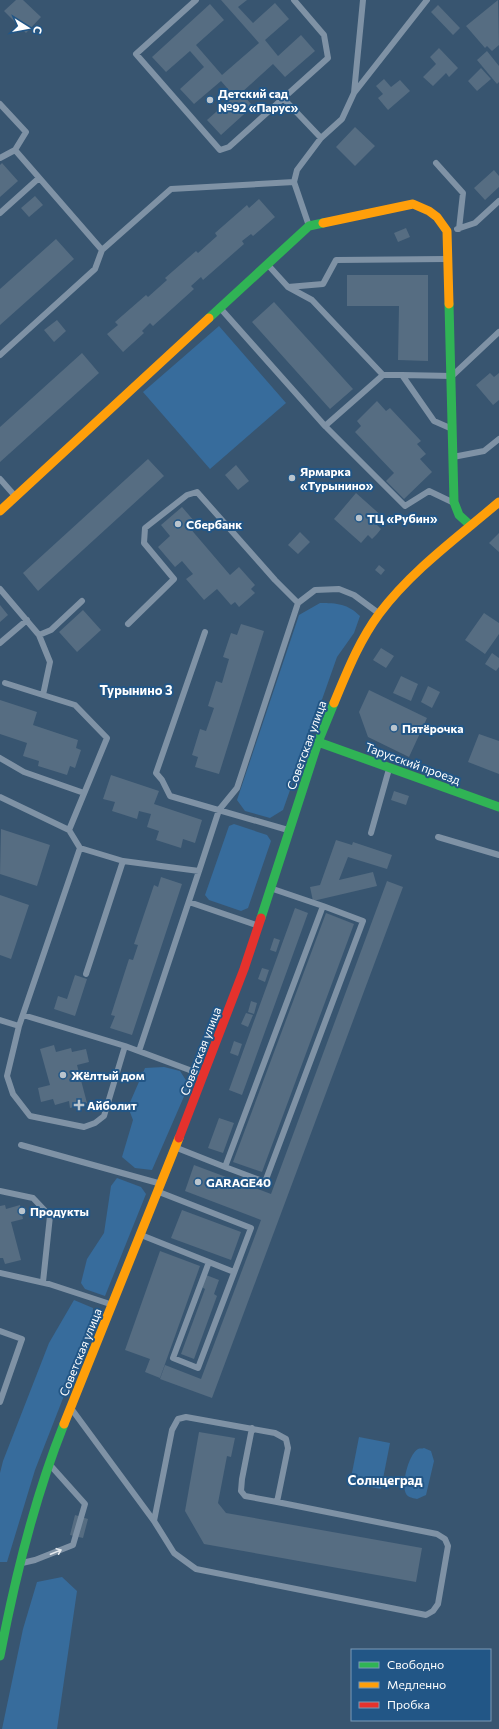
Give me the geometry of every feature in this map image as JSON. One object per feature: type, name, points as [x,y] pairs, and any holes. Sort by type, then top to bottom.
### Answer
[{"type":"main road","points":[[0,511],[308,226],[413,204],[429,210],[439,217],[447,231],[452,376],[454,502],[459,514],[470,525]]},
{"type":"main road","name":"Советская улица","points":[[0,1656],[9,1596],[19,1564],[32,1511],[48,1463],[204,1076],[244,969],[318,742],[357,649],[379,614],[411,577],[470,525],[499,502]]},
{"type":"main road","name":"Тарусский проезд","points":[[318,742],[499,807]]},
{"type":"lane","points":[[196,0],[136,54],[220,150],[229,147],[328,58],[324,35],[294,0]]},
{"type":"lane","points":[[354,93],[363,0]]},
{"type":"lane","points":[[308,226],[294,182],[297,170],[320,138],[342,119],[354,93],[427,0]]},
{"type":"lane","points":[[283,98],[320,138]]},
{"type":"lane","points":[[0,104],[26,132],[15,150],[0,158]]},
{"type":"lane","points":[[15,150],[102,250]]},
{"type":"lane","points":[[436,163],[463,193],[458,229]]},
{"type":"lane","points":[[0,213],[39,178]]},
{"type":"lane","points":[[0,355],[95,269],[102,250],[171,189],[294,182]]},
{"type":"lane","points":[[447,231],[475,223],[499,201]]},
{"type":"lane","points":[[288,288],[323,284],[336,260],[448,259]]},
{"type":"lane","points":[[267,264],[288,288],[312,300],[383,374],[452,376],[499,332]]},
{"type":"lane","points":[[220,308],[325,426],[405,506],[429,491],[454,502]]},
{"type":"lane","points":[[325,426],[383,374]]},
{"type":"lane","points":[[402,375],[434,421],[453,430]]},
{"type":"lane","points":[[453,457],[484,451],[499,439]]},
{"type":"lane","points":[[0,479],[15,496]]},
{"type":"lane","points":[[128,624],[174,579],[144,543],[145,528],[187,495],[198,492],[275,580],[298,603]]},
{"type":"lane","points":[[0,589],[39,635],[50,662],[43,695]]},
{"type":"lane","points":[[139,1051],[220,810],[237,788],[298,603],[315,590],[340,589],[354,595],[379,614]]},
{"type":"lane","points":[[39,635],[51,630],[82,601]]},
{"type":"lane","points":[[0,643],[27,620]]},
{"type":"lane","points":[[205,632],[156,773],[162,780],[170,796],[289,831]]},
{"type":"lane","points":[[6,683],[75,705],[107,738],[69,830]]},
{"type":"lane","points":[[0,758],[24,772],[84,794]]},
{"type":"lane","points":[[371,833],[390,768]]},
{"type":"lane","points":[[0,797],[69,830],[80,848],[123,861],[199,871]]},
{"type":"lane","points":[[438,837],[499,855]]},
{"type":"lane","points":[[80,848],[19,1026],[7,1076],[13,1094],[30,1116],[84,1127],[95,1123],[104,1116],[125,1046]]},
{"type":"lane","points":[[86,974],[123,861]]},
{"type":"lane","points":[[175,1147],[265,1182],[363,921],[270,888]]},
{"type":"lane","points":[[189,902],[258,926]]},
{"type":"lane","points":[[225,1167],[323,906]]},
{"type":"lane","points":[[23,1015],[125,1046],[204,1076]]},
{"type":"lane","points":[[0,1020],[19,1026]]},
{"type":"lane","points":[[21,1145],[159,1188],[251,1228],[198,1368],[172,1358],[208,1262]]},
{"type":"lane","points":[[0,1191],[33,1198],[50,1216],[42,1282]]},
{"type":"lane","points":[[140,1235],[234,1272]]},
{"type":"lane","points":[[0,1273],[42,1282],[111,1305]]},
{"type":"lane","points":[[0,1331],[22,1339],[0,1402]]},
{"type":"lane","points":[[70,1408],[154,1521],[174,1553],[196,1569],[426,1615],[434,1611],[438,1604],[448,1546],[445,1539],[437,1534],[245,1496],[241,1491],[242,1479],[252,1428]]},
{"type":"lane","points":[[154,1521],[172,1430],[178,1419],[186,1417],[275,1433],[286,1439],[288,1448],[278,1502]]},
{"type":"lane","points":[[19,1564],[36,1560],[73,1545],[85,1504],[48,1463]]},
{"type":"shaded area","points":[[219,326],[286,403],[210,469],[143,392]]},
{"type":"shaded area","points":[[320,603],[342,605],[356,612],[360,616],[354,633],[337,657],[283,810],[270,818],[245,811],[237,800],[299,615]]},
{"type":"shaded area","points":[[234,824],[267,835],[271,841],[248,908],[241,911],[209,900],[205,895],[229,826]]},
{"type":"shaded area","points":[[164,1067],[180,1071],[189,1085],[152,1170],[135,1168],[122,1157],[133,1120],[128,1107],[145,1068]]},
{"type":"shaded area","points":[[117,1178],[141,1187],[146,1194],[105,1296],[85,1289],[81,1283],[87,1259],[104,1233],[111,1186]]},
{"type":"shaded area","points":[[74,1300],[93,1308],[92,1324],[35,1470],[7,1562],[0,1562],[0,1473],[3,1461],[49,1343]]},
{"type":"shaded area","points":[[359,1437],[390,1443],[381,1489],[350,1483]]},
{"type":"shaded area","points":[[424,1448],[431,1451],[434,1461],[426,1495],[417,1499],[407,1495],[404,1487],[404,1481],[412,1456],[418,1449]]},
{"type":"shaded area","points":[[62,1577],[77,1591],[57,1729],[2,1729],[23,1629],[37,1582]]},
{"type":"building","points":[[16,0],[23,0],[41,17],[26,33],[4,11]]},
{"type":"building","points":[[221,0],[247,0],[238,7],[253,23],[275,3],[289,19],[265,40],[278,56],[301,35],[315,51],[285,77],[273,64],[241,93],[253,106],[221,135],[207,120],[234,96],[221,81],[194,104],[180,89],[204,67],[190,51],[166,72],[152,57],[210,4],[224,20],[196,45],[222,75],[259,43]]},
{"type":"building","points":[[498,0],[499,45],[492,51],[487,46],[485,48],[466,26]]},
{"type":"building","points":[[438,5],[460,28],[453,35],[431,12]]},
{"type":"building","points":[[439,48],[458,68],[449,77],[446,73],[433,86],[423,77],[436,64],[430,57]]},
{"type":"building","points":[[487,51],[499,66],[499,82],[497,84],[477,60]]},
{"type":"building","points":[[481,68],[491,79],[477,91],[468,81]]},
{"type":"building","points":[[384,79],[391,87],[400,80],[410,91],[388,110],[378,98],[383,94],[376,86]]},
{"type":"building","points":[[355,127],[375,146],[355,166],[336,147]]},
{"type":"building","points":[[2,163],[18,181],[0,197],[0,165]]},
{"type":"building","points":[[494,170],[499,176],[499,187],[485,200],[474,188]]},
{"type":"building","points":[[35,196],[43,205],[29,217],[21,208]]},
{"type":"building","points":[[259,199],[275,217],[253,236],[251,234],[242,241],[244,244],[203,280],[201,277],[191,286],[194,289],[153,326],[150,323],[142,331],[144,333],[123,352],[107,334],[118,325],[115,322],[146,295],[148,297],[167,280],[165,278],[196,251],[198,253],[217,236],[215,233],[247,205],[249,208]]},
{"type":"building","points":[[406,228],[410,237],[398,242],[394,233]]},
{"type":"building","points":[[56,239],[74,259],[0,325],[0,289]]},
{"type":"building","points":[[347,275],[428,275],[428,361],[398,360],[399,306],[347,306]]},
{"type":"building","points":[[274,302],[353,389],[330,409],[252,322]]},
{"type":"building","points":[[57,320],[66,331],[54,342],[44,330]]},
{"type":"building","points":[[82,353],[99,373],[0,462],[0,427]]},
{"type":"building","points":[[490,373],[494,377],[499,373],[499,400],[493,405],[476,385]]},
{"type":"building","points":[[377,401],[386,411],[390,408],[421,441],[417,444],[426,454],[420,459],[432,472],[404,499],[386,481],[394,473],[355,432],[361,426],[357,421]]},
{"type":"building","points":[[148,459],[164,476],[38,591],[23,573]]},
{"type":"building","points":[[236,465],[249,481],[238,490],[225,475]]},
{"type":"building","name":"ТЦ «Рубин»","points":[[356,493],[384,518],[377,525],[381,529],[377,534],[372,539],[368,535],[361,543],[334,519]]},
{"type":"building","points":[[182,507],[195,522],[189,527],[230,575],[239,567],[255,585],[251,589],[255,593],[239,607],[235,602],[231,605],[217,589],[204,600],[186,579],[193,574],[182,561],[175,567],[158,547],[170,536],[161,525]]},
{"type":"building","points":[[300,532],[310,542],[298,554],[288,545]]},
{"type":"building","points":[[499,533],[499,552],[489,543]]},
{"type":"building","points":[[379,565],[385,570],[381,575],[375,570]]},
{"type":"building","points":[[0,605],[8,615],[0,622]]},
{"type":"building","points":[[83,610],[101,630],[77,652],[59,632]]},
{"type":"building","points":[[484,613],[499,623],[499,634],[485,654],[465,640]]},
{"type":"building","points":[[241,624],[264,631],[219,774],[195,767],[198,757],[192,755],[200,729],[206,731],[214,708],[208,706],[216,681],[222,683],[229,659],[223,657],[231,633],[237,635]]},
{"type":"building","points":[[381,648],[394,656],[386,668],[373,660]]},
{"type":"building","points":[[492,653],[499,658],[499,667],[496,671],[485,664]]},
{"type":"building","points":[[401,676],[418,684],[411,701],[393,693]]},
{"type":"building","points":[[428,686],[440,692],[432,708],[421,702]]},
{"type":"building","name":"Пятёрочка","points":[[369,690],[427,718],[409,757],[368,737],[359,712]]},
{"type":"building","points":[[0,700],[37,712],[33,725],[78,740],[76,748],[81,750],[75,768],[70,766],[67,775],[38,766],[39,761],[23,756],[27,743],[0,734]]},
{"type":"building","points":[[479,734],[499,741],[499,774],[468,762]]},
{"type":"building","points":[[111,775],[159,791],[154,804],[202,820],[195,843],[183,839],[181,848],[156,840],[159,831],[147,827],[151,814],[139,811],[137,819],[112,811],[115,802],[103,799]]},
{"type":"building","points":[[394,791],[409,796],[406,805],[391,800]]},
{"type":"building","points":[[1,829],[50,845],[37,886],[0,874]]},
{"type":"building","points":[[336,840],[352,845],[353,842],[392,855],[387,869],[348,857],[339,880],[373,872],[377,886],[313,901],[310,887],[320,885]]},
{"type":"building","points":[[161,877],[182,884],[132,1035],[110,1028],[115,1016],[111,1015],[129,959],[133,960],[138,945],[134,944],[154,885],[158,887]]},
{"type":"building","points":[[387,881],[403,887],[212,1398],[160,1379],[165,1365],[201,1379],[261,1220],[185,1191],[194,1165],[271,1194]]},
{"type":"building","points":[[0,895],[29,905],[11,959],[0,955]]},
{"type":"building","points":[[295,908],[308,913],[242,1095],[229,1090]]},
{"type":"building","points":[[326,913],[354,924],[262,1172],[233,1162]]},
{"type":"building","points":[[274,938],[280,940],[276,952],[270,950]]},
{"type":"building","points":[[262,968],[269,970],[265,982],[258,979]]},
{"type":"building","points":[[75,975],[87,979],[75,1016],[54,1009],[58,996],[67,999]]},
{"type":"building","points":[[251,1001],[257,1003],[254,1014],[248,1012]]},
{"type":"building","points":[[246,1013],[253,1015],[248,1027],[241,1024]]},
{"type":"building","points":[[234,1041],[242,1044],[238,1056],[230,1053]]},
{"type":"building","name":"Жёлтый дом","points":[[54,1045],[56,1052],[71,1048],[72,1052],[86,1049],[89,1062],[77,1065],[87,1103],[70,1108],[69,1101],[55,1105],[53,1099],[41,1102],[38,1088],[50,1085],[40,1049]]},
{"type":"building","points":[[219,1118],[234,1123],[223,1153],[208,1148]]},
{"type":"building","points":[[5,1205],[6,1209],[20,1205],[23,1219],[11,1222],[21,1260],[5,1264],[3,1258],[0,1258],[0,1206]]},
{"type":"building","points":[[182,1210],[241,1232],[231,1260],[171,1238]]},
{"type":"building","points":[[160,1251],[200,1266],[160,1378],[145,1372],[150,1359],[125,1350]]},
{"type":"building","points":[[206,1275],[219,1280],[214,1294],[217,1296],[194,1359],[181,1354],[205,1289],[202,1287]]},
{"type":"building","points":[[199,1432],[235,1438],[231,1457],[227,1456],[218,1503],[226,1513],[422,1548],[416,1582],[204,1544],[185,1511]]},
{"type":"building","points":[[75,1515],[88,1519],[83,1538],[70,1535]]},
{"type":"traffic: fast","points":[[209,318],[309,226],[323,223]]},
{"type":"traffic: fast","points":[[449,304],[454,502],[459,515],[470,525]]},
{"type":"traffic: fast","points":[[261,918],[318,742],[334,703]]},
{"type":"traffic: fast","points":[[318,742],[499,807]]},
{"type":"traffic: fast","points":[[0,1656],[26,1538],[43,1481],[64,1424]]},
{"type":"traffic: slow","points":[[323,223],[413,204],[429,211],[437,217],[447,231],[449,304]]},
{"type":"traffic: slow","points":[[0,511],[209,318]]},
{"type":"traffic: slow","points":[[334,703],[365,635],[392,598],[421,568],[499,502]]},
{"type":"traffic: slow","points":[[64,1424],[179,1138]]},
{"type":"traffic: jam","points":[[179,1138],[244,969],[261,918]]},
{"type":"place","name":"Детский сад №92 «Парус»","points":[[210,100]]},
{"type":"place","name":"Ярмарка «Турынино»","points":[[292,478]]},
{"type":"place","name":"ТЦ «Рубин»","points":[[359,518]]},
{"type":"place","name":"Сбербанк","points":[[178,524]]},
{"type":"place","name":"Пятёрочка","points":[[394,728]]},
{"type":"place","name":"Жёлтый дом","points":[[63,1075]]},
{"type":"place","name":"Айболит","points":[[79,1105]]},
{"type":"place","name":"GARAGE40","points":[[198,1182]]},
{"type":"place","name":"Продукты","points":[[22,1211]]},
{"type":"district","name":"Турынино 3","points":[[136,690]]},
{"type":"district","name":"Солнцеград","points":[[385,1480]]}]
